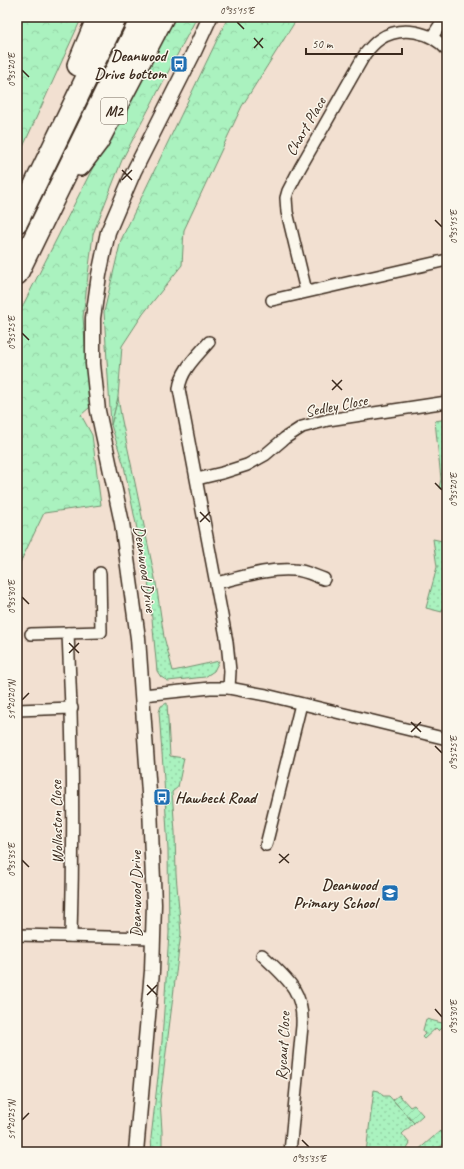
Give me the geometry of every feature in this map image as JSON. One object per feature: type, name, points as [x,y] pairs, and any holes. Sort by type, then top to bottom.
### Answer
[{"type":"highway","name":"M2","points":[[57,138],[63,100],[98,17]]},
{"type":"highway","name":"M2","points":[[17,222],[116,17]]},
{"type":"highway","name":"M2","points":[[17,274],[142,17]]},
{"type":"highway","name":"M2","points":[[54,199],[98,141],[163,17]]},
{"type":"street","name":"Deanwood Drive","points":[[136,1152],[148,1018],[153,938],[153,868],[143,695],[138,638],[122,523],[98,411],[93,364],[93,318],[99,275],[108,232],[134,171],[210,17]]},
{"type":"street","points":[[432,37],[445,17]]},
{"type":"street","name":"Chart Place","points":[[306,291],[287,212],[286,198],[292,183],[365,54],[371,46],[380,39],[398,32],[416,32],[432,37],[447,50]]},
{"type":"street","points":[[272,300],[447,260]]},
{"type":"street","points":[[209,342],[186,370],[180,383],[181,403],[217,583],[228,649],[229,688]]},
{"type":"street","name":"Sedley Close","points":[[197,479],[235,470],[252,462],[265,455],[285,438],[302,427],[328,420],[447,402]]},
{"type":"street","points":[[217,583],[262,572],[278,570],[295,570],[324,579]]},
{"type":"street","points":[[31,634],[101,632],[100,573]]},
{"type":"street","name":"Wollaston Close","points":[[68,633],[72,708],[73,866],[71,936]]},
{"type":"street","points":[[143,695],[210,688],[229,688],[266,695],[447,739]]},
{"type":"street","points":[[266,845],[301,704]]},
{"type":"street","points":[[17,710],[72,708]]},
{"type":"street","points":[[17,935],[153,938]]},
{"type":"street","name":"Rycaut Close","points":[[262,955],[291,984],[302,1006],[302,1026],[290,1152]]},
{"type":"green space","points":[[82,17],[17,160],[17,18]]},
{"type":"green space","points":[[175,17],[197,17],[122,160],[93,234],[83,317],[90,407],[81,415],[92,435],[101,505],[44,513],[17,569],[17,317],[119,116]]},
{"type":"green space","points":[[228,17],[298,17],[242,106],[184,230],[182,265],[143,314],[122,346],[118,397],[111,425],[104,312],[121,240]]},
{"type":"green space","points":[[118,397],[156,583],[164,637],[173,671],[219,661],[214,671],[205,677],[168,681],[161,677],[157,671],[149,587],[124,466],[111,425]]},
{"type":"green space","points":[[447,419],[447,489],[439,488],[441,479],[435,421]]},
{"type":"green space","points":[[433,539],[447,542],[447,590],[442,612],[426,608],[437,567]]},
{"type":"green space","points":[[167,703],[170,756],[184,758],[178,787],[172,792],[176,874],[181,933],[160,1100],[162,1152],[152,1152],[151,1138],[162,1041],[169,933],[168,850],[159,712],[161,706]]},
{"type":"green space","points":[[426,1019],[446,1024],[439,1031],[436,1028],[424,1039],[422,1037],[425,1034],[423,1030]]},
{"type":"green space","points":[[374,1090],[379,1091],[383,1096],[389,1096],[414,1123],[402,1134],[410,1144],[405,1152],[366,1152]]},
{"type":"green space","points":[[399,1095],[410,1107],[414,1105],[423,1115],[414,1123],[393,1100]]},
{"type":"green space","points":[[440,1131],[447,1139],[447,1142],[432,1152],[416,1152]]},
{"type":"place","name":"Deanwood Drive bottom","points":[[179,64]]},
{"type":"place","name":"Hawbeck Road","points":[[162,797]]},
{"type":"place","name":"Deanwood Primary School","points":[[390,893]]}]
